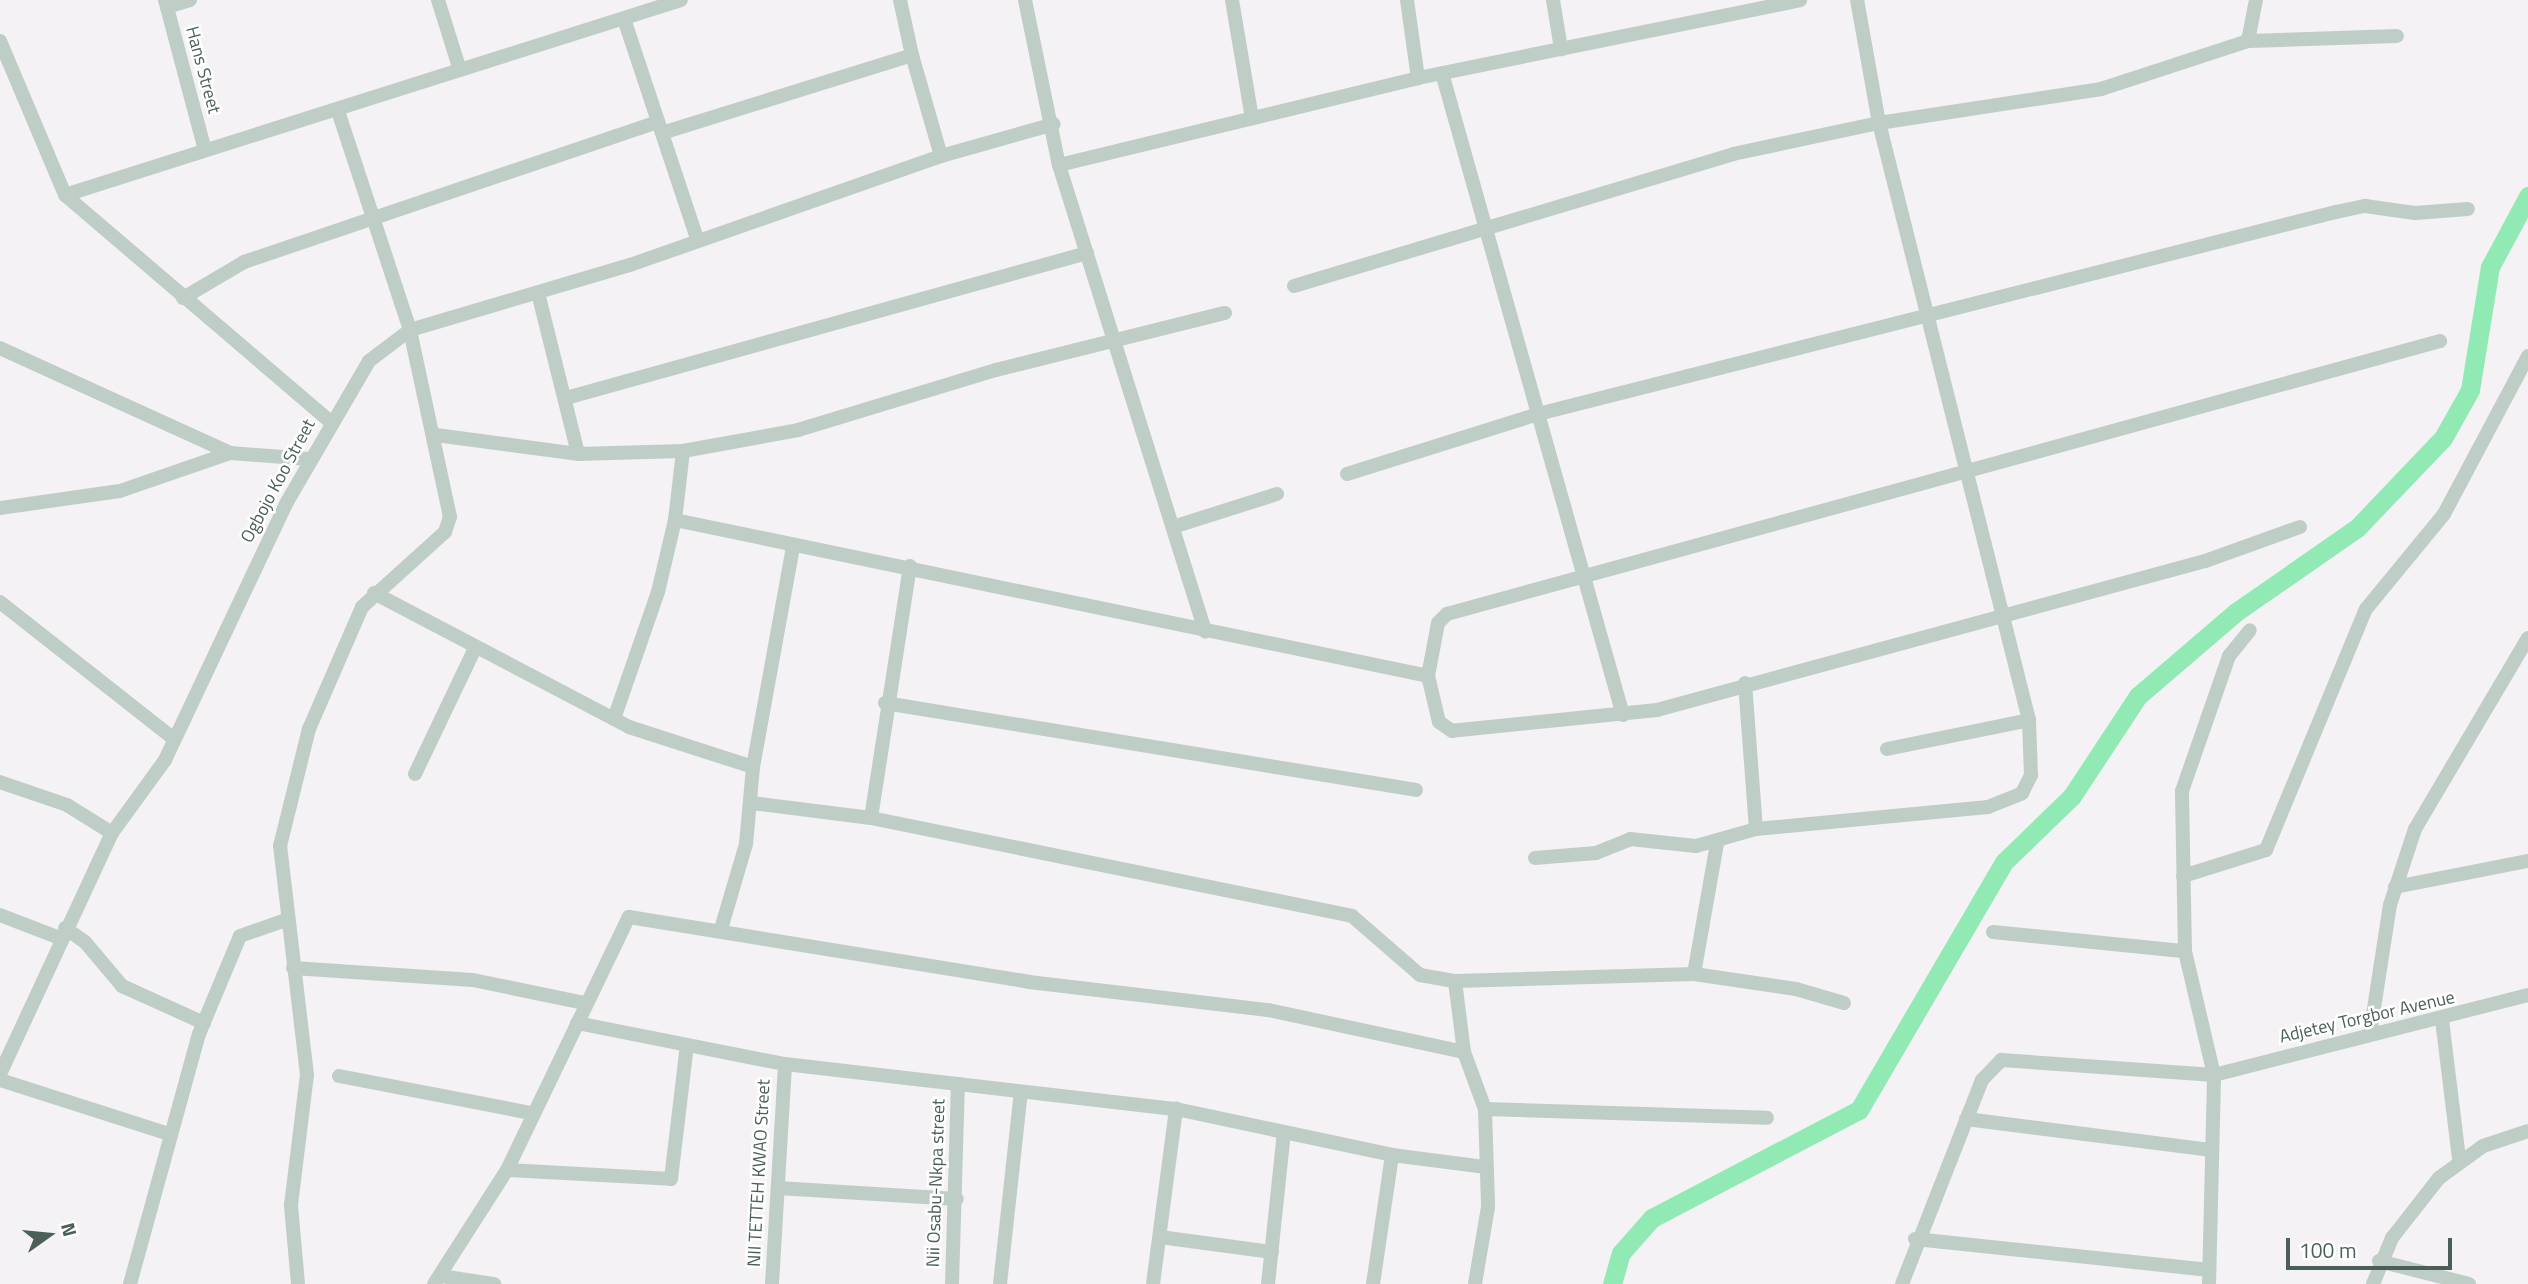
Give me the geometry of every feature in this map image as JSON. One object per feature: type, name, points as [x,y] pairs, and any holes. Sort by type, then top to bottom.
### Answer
[{"type":"street","points":[[166,3],[190,0]]},
{"type":"street","points":[[438,0],[458,67]]},
{"type":"street","points":[[65,195],[205,149],[338,111],[458,67],[559,39],[681,0]]},
{"type":"street","points":[[900,0],[912,55],[941,156]]},
{"type":"street","points":[[1025,0],[1054,124],[1059,165],[1176,526],[1205,632]]},
{"type":"street","points":[[1232,0],[1252,118]]},
{"type":"street","points":[[1406,0],[1418,78]]},
{"type":"street","points":[[1553,0],[1561,49]]},
{"type":"street","points":[[1059,165],[1418,78],[1800,0]]},
{"type":"street","points":[[1535,858],[1596,853],[1630,839],[1717,843],[1756,829],[2009,802],[2031,775],[2029,720],[1879,122],[1857,0]]},
{"type":"street","points":[[2248,41],[2256,0]]},
{"type":"street","name":"Hans Street","points":[[166,3],[205,149]]},
{"type":"street","points":[[624,19],[697,239]]},
{"type":"street","points":[[1294,286],[1486,232],[1698,164],[1879,122],[2101,89],[2248,41],[2397,36]]},
{"type":"street","points":[[0,41],[65,195],[183,299],[331,422]]},
{"type":"street","points":[[183,299],[244,262],[660,127],[912,55]]},
{"type":"street","points":[[1442,74],[1623,715]]},
{"type":"street","points":[[298,1284],[291,1205],[307,1075],[293,968],[283,921],[279,846],[309,729],[374,593],[449,525],[436,435],[410,330],[338,111]]},
{"type":"street","points":[[410,330],[538,293],[697,239],[831,200],[941,156],[1054,124]]},
{"type":"street","points":[[1347,474],[1538,414],[1929,320],[2365,206],[2469,209]]},
{"type":"street","points":[[566,398],[1087,253]]},
{"type":"street","points":[[538,293],[578,454]]},
{"type":"street","points":[[436,435],[578,454],[683,451],[799,430],[1226,313]]},
{"type":"street","name":"Ogbojo Koo Street","points":[[0,1074],[62,933],[112,833],[174,739],[309,459],[369,361],[410,330]]},
{"type":"street","points":[[2300,527],[2206,561],[2003,611],[1623,715],[1447,730],[1439,722],[1428,676],[1443,616],[1583,572],[2440,341]]},
{"type":"street","points":[[0,348],[230,453],[309,459]]},
{"type":"street","points":[[2183,876],[2266,850],[2365,609],[2444,514],[2528,356]]},
{"type":"street","points":[[615,716],[658,592],[675,520],[683,451]]},
{"type":"street","points":[[0,508],[120,491],[230,453]]},
{"type":"street","points":[[1176,526],[1277,494]]},
{"type":"street","points":[[675,520],[793,546],[910,566],[1205,632],[1428,676]]},
{"type":"street","points":[[720,929],[752,803],[753,767],[793,546]]},
{"type":"street","points":[[871,818],[885,703],[910,566]]},
{"type":"street","points":[[374,593],[475,648],[615,716],[642,732],[753,767]]},
{"type":"street","points":[[0,602],[174,739]]},
{"type":"street","points":[[1915,1239],[2209,1277],[2214,1075],[2185,951],[2183,876],[2188,769],[2229,656],[2250,630]]},
{"type":"street","points":[[2370,1034],[2395,887],[2426,805],[2528,638]]},
{"type":"street","points":[[415,774],[475,648]]},
{"type":"street","points":[[1745,683],[1756,829]]},
{"type":"street","points":[[885,703],[1416,790]]},
{"type":"street","points":[[1887,749],[2029,720]]},
{"type":"street","points":[[0,782],[67,805],[112,833]]},
{"type":"street","points":[[752,803],[871,818],[1352,916],[1420,975],[1455,981],[1694,974],[1796,989],[1844,1003]]},
{"type":"street","points":[[1694,974],[1717,843]]},
{"type":"street","points":[[2395,887],[2528,861]]},
{"type":"street","points":[[0,915],[86,942],[122,986],[204,1023]]},
{"type":"street","points":[[494,1284],[438,1280],[507,1170],[584,1003],[628,917],[720,929],[1029,982],[1268,1010],[1464,1052]]},
{"type":"street","points":[[130,1284],[169,1134],[204,1023],[243,931],[283,921]]},
{"type":"street","points":[[1993,932],[2185,951]]},
{"type":"street","points":[[293,968],[473,980],[584,1003]]},
{"type":"street","points":[[1455,981],[1464,1052],[1485,1109],[1488,1207],[1475,1284]]},
{"type":"street","name":"Adjetey Torgbor Avenue","points":[[1966,1119],[1982,1080],[2001,1060],[2214,1075],[2370,1034],[2442,1020],[2528,995]]},
{"type":"street","points":[[2442,1020],[2459,1159]]},
{"type":"street","points":[[577,1023],[785,1064],[1176,1110],[1392,1155],[1486,1167]]},
{"type":"street","points":[[507,1170],[671,1179],[687,1045]]},
{"type":"street","name":"NII TETTEH KWAO Street","points":[[772,1284],[785,1064]]},
{"type":"street","points":[[340,1076],[532,1114]]},
{"type":"street","points":[[0,1080],[169,1134]]},
{"type":"street","name":"Nii Osabu-Nkpa street","points":[[951,1284],[957,1199],[958,1084]]},
{"type":"street","points":[[1000,1284],[1021,1092]]},
{"type":"street","points":[[1485,1109],[1767,1118]]},
{"type":"street","points":[[1153,1284],[1176,1110]]},
{"type":"street","points":[[1902,1284],[1915,1239],[1966,1119],[2212,1150]]},
{"type":"street","points":[[2373,1284],[2379,1261],[2421,1196],[2459,1159],[2528,1131]]},
{"type":"street","points":[[1268,1284],[1284,1133]]},
{"type":"street","points":[[1373,1284],[1392,1155]]},
{"type":"street","points":[[778,1188],[957,1199]]},
{"type":"street","points":[[1160,1237],[1272,1252]]},
{"type":"street","points":[[2379,1261],[2469,1284]]},
{"type":"waterway","points":[[1612,1284],[1621,1253],[1652,1218],[1859,1110],[2004,862],[2072,796],[2138,696],[2236,612],[2357,528],[2443,438],[2470,390],[2490,267],[2528,196]]}]
